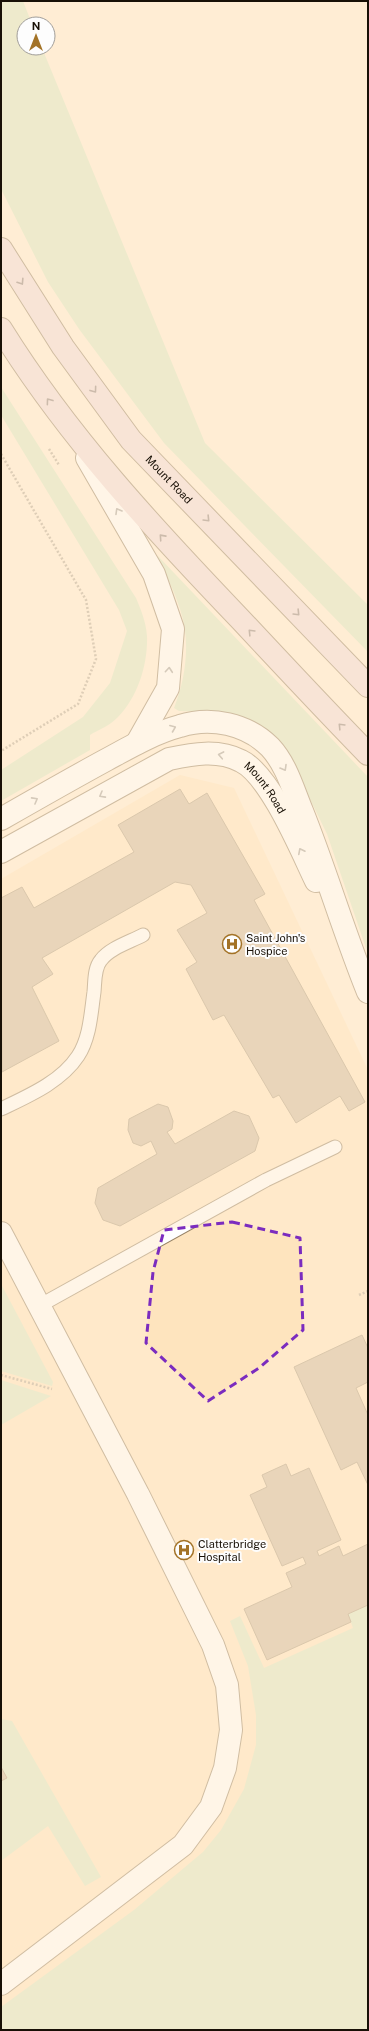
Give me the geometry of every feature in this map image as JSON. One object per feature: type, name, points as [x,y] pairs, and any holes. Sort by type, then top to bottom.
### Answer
[{"type":"main road","name":"Mount Road","points":[[1,249],[63,347],[131,440],[368,686]]},
{"type":"main road","points":[[1,329],[24,366],[72,432],[182,559],[368,754]]},
{"type":"street","points":[[72,432],[154,574],[173,629],[168,688],[137,743]]},
{"type":"street","name":"Mount Road","points":[[1,819],[137,743],[180,726],[205,721],[229,724],[246,731],[270,747],[286,770],[317,849],[350,948],[368,992]]},
{"type":"street","name":"Mount Road","points":[[1,852],[169,759],[201,753],[221,755],[241,761],[260,775],[270,790],[350,948]]},
{"type":"street","points":[[1,1233],[89,1399],[213,1645],[227,1685],[231,1730],[225,1768],[211,1807],[183,1845],[1,1984]]},
{"type":"lane","points":[[1,1109],[25,1097],[63,1074],[78,1055],[90,1026],[96,970],[100,960],[112,951],[143,935]]},
{"type":"lane","points":[[39,1306],[266,1180],[335,1147]]},
{"type":"path","points":[[47,445],[63,472]]},
{"type":"path","points":[[1,454],[86,600],[96,659],[78,704],[1,751]]},
{"type":"path","points":[[359,1296],[368,1291]]},
{"type":"path","points":[[1,1375],[89,1399]]},
{"type":"highlighted area","points":[[232,1222],[300,1238],[303,1330],[259,1368],[208,1401],[146,1343],[153,1272],[164,1230]]},
{"type":"shaded area","name":"Clatterbridge Hospital","points":[[180,775],[234,788],[368,1070],[368,2030],[1,2030],[1,879]]},
{"type":"green space","points":[[1,1],[23,1],[29,16],[16,16],[16,56],[45,56],[205,443],[368,605],[368,652],[164,443],[79,329],[48,282],[1,189]]},
{"type":"green space","points":[[1,387],[136,598],[144,621],[147,636],[147,647],[144,669],[131,700],[115,720],[90,735],[90,750],[1,801],[1,770],[83,717],[110,683],[127,631],[119,610],[1,415]]},
{"type":"green space","points":[[157,555],[368,777],[368,954],[327,834],[286,750],[204,712],[179,711],[174,708],[182,684],[186,659],[185,633],[178,602]]},
{"type":"green space","points":[[1,1284],[53,1382],[52,1386],[1,1371]]},
{"type":"green space","points":[[1,1380],[51,1396],[1,1425]]},
{"type":"green space","points":[[368,1605],[368,2030],[1,2030],[1,2007],[134,1910],[203,1852],[221,1830],[244,1789],[256,1745],[256,1715],[248,1666],[230,1621],[240,1616],[264,1668],[353,1628],[348,1614]]},
{"type":"green space","points":[[1,1719],[12,1721],[101,1877],[85,1886],[48,1826],[1,1861],[1,1781],[7,1778],[1,1767]]},
{"type":"building","name":"Saint John's Hospice","points":[[180,789],[189,804],[207,793],[265,894],[254,900],[365,1102],[349,1111],[340,1096],[296,1123],[279,1095],[273,1098],[224,1015],[213,1020],[186,969],[197,962],[177,930],[207,913],[191,885],[175,882],[42,958],[53,974],[32,987],[59,1041],[2,1072],[1,898],[22,887],[34,908],[134,852],[118,825]]},
{"type":"building","points":[[158,1104],[168,1107],[173,1121],[172,1129],[167,1132],[175,1144],[234,1111],[249,1116],[259,1138],[255,1151],[120,1226],[103,1220],[95,1203],[98,1188],[157,1154],[151,1141],[141,1146],[133,1143],[128,1130],[129,1119]]},
{"type":"building","points":[[362,1335],[368,1348],[368,1382],[356,1388],[368,1415],[368,1485],[357,1462],[341,1470],[294,1367]]},
{"type":"building","points":[[286,1464],[291,1476],[309,1468],[341,1540],[317,1551],[319,1556],[339,1546],[343,1556],[368,1544],[368,1605],[348,1614],[351,1622],[267,1660],[244,1609],[292,1587],[286,1573],[306,1564],[303,1557],[282,1566],[250,1495],[267,1487],[262,1475]]},
{"type":"building","points":[[1,1767],[7,1778],[1,1781]]},
{"type":"place","name":"Saint John's Hospice","points":[[232,944]]},
{"type":"place","name":"Clatterbridge Hospital","points":[[184,1550]]}]
